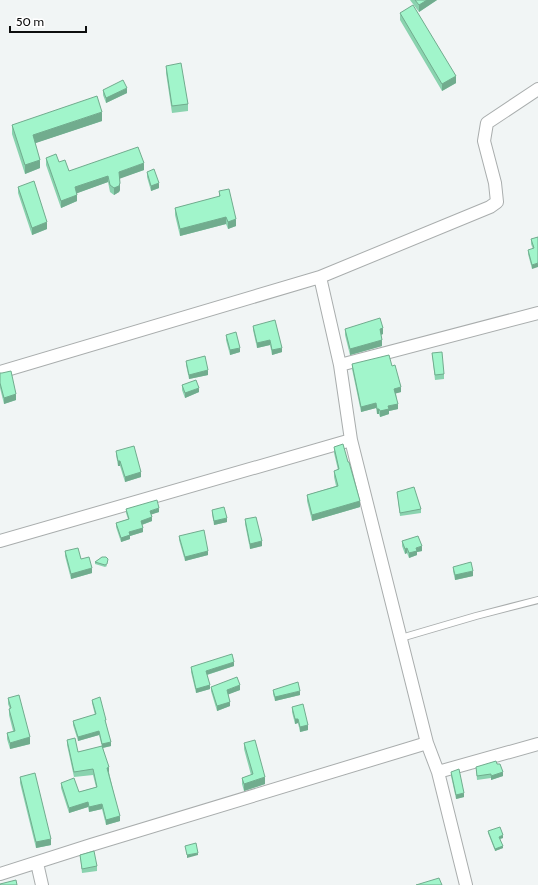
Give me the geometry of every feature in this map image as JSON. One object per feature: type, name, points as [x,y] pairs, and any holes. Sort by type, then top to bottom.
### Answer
[{"type":"street","points":[[0,372],[320,276],[490,207],[497,202],[495,183],[484,141],[487,123],[538,89]]},
{"type":"street","points":[[320,276],[340,365],[352,440],[427,743],[438,772],[466,885]]},
{"type":"street","points":[[340,365],[538,313]]},
{"type":"street","points":[[0,541],[352,440]]},
{"type":"street","points":[[0,874],[427,743]]},
{"type":"street","points":[[438,772],[538,744]]},
{"type":"street","points":[[37,863],[42,885]]},
{"type":"lane","points":[[401,638],[538,600]]},
{"type":"building","points":[[415,0],[427,0],[419,5]]},
{"type":"building","points":[[413,5],[456,76],[442,84],[400,13]]},
{"type":"building","points":[[181,63],[188,104],[172,106],[166,66]]},
{"type":"building","points":[[123,80],[127,88],[106,98],[103,90]]},
{"type":"building","points":[[97,96],[102,112],[33,135],[40,160],[25,165],[12,125]]},
{"type":"building","points":[[138,147],[144,163],[119,172],[119,186],[114,188],[110,185],[108,176],[75,187],[77,195],[61,201],[46,158],[56,154],[59,162],[65,160],[69,171]]},
{"type":"building","points":[[154,169],[159,183],[151,186],[147,172]]},
{"type":"building","points":[[34,181],[47,222],[32,228],[18,187]]},
{"type":"building","points":[[229,189],[236,219],[228,222],[226,217],[180,229],[175,208],[220,196],[219,191]]},
{"type":"building","points":[[538,237],[538,263],[532,265],[528,250],[534,248],[531,239]]},
{"type":"building","points":[[380,318],[383,328],[380,329],[382,340],[350,349],[345,329]]},
{"type":"building","points":[[275,320],[282,348],[272,350],[270,340],[257,343],[253,326]]},
{"type":"building","points":[[236,332],[240,348],[230,350],[226,335]]},
{"type":"building","points":[[442,352],[444,374],[435,375],[432,353]]},
{"type":"building","points":[[389,355],[392,366],[395,365],[401,387],[394,389],[398,404],[388,406],[389,409],[380,411],[377,409],[376,403],[361,407],[352,364]]},
{"type":"building","points":[[205,356],[208,370],[189,375],[186,361]]},
{"type":"building","points":[[11,371],[16,394],[4,398],[0,383],[0,373]]},
{"type":"building","points":[[196,380],[199,388],[185,393],[182,385]]},
{"type":"building","points":[[343,444],[360,501],[312,515],[307,495],[338,486],[334,471],[339,469],[334,447]]},
{"type":"building","points":[[134,446],[141,472],[125,477],[120,461],[118,461],[116,451]]},
{"type":"building","points":[[414,487],[421,509],[400,513],[397,492]]},
{"type":"building","points":[[157,500],[159,508],[150,511],[152,517],[141,521],[143,528],[129,532],[130,535],[121,538],[116,523],[129,519],[126,509]]},
{"type":"building","points":[[224,507],[227,518],[214,521],[212,510]]},
{"type":"building","points":[[256,517],[262,541],[250,544],[245,519]]},
{"type":"building","points":[[204,530],[208,551],[185,557],[179,536]]},
{"type":"building","points":[[418,536],[422,546],[416,548],[417,551],[409,553],[407,548],[405,549],[402,541]]},
{"type":"building","points":[[78,548],[81,559],[89,557],[92,568],[71,574],[65,551]]},
{"type":"building","points":[[102,557],[106,557],[108,559],[107,564],[105,565],[95,562]]},
{"type":"building","points":[[471,562],[473,571],[455,575],[453,567]]},
{"type":"building","points":[[232,654],[234,662],[206,671],[210,685],[196,689],[191,667]]},
{"type":"building","points":[[237,677],[240,685],[227,690],[230,702],[217,706],[211,687]]},
{"type":"building","points":[[298,682],[300,691],[275,697],[273,690]]},
{"type":"building","points":[[19,695],[30,737],[10,743],[7,733],[15,731],[9,709],[11,708],[8,698]]},
{"type":"building","points":[[100,697],[111,742],[102,744],[99,731],[78,737],[73,721],[96,714],[92,700]]},
{"type":"building","points":[[303,704],[308,725],[300,727],[298,719],[295,719],[292,707]]},
{"type":"building","points":[[75,738],[78,752],[102,746],[109,767],[107,768],[120,816],[106,820],[102,804],[89,807],[88,802],[69,808],[61,783],[74,778],[79,792],[97,787],[93,769],[74,772],[67,740]]},
{"type":"building","points":[[255,740],[265,777],[244,784],[242,778],[253,774],[244,743]]},
{"type":"building","points":[[496,761],[497,764],[500,764],[503,772],[491,776],[491,774],[477,776],[476,767]]},
{"type":"building","points":[[459,769],[464,793],[456,795],[451,772]]},
{"type":"building","points":[[35,773],[51,839],[36,842],[20,777]]},
{"type":"building","points":[[500,827],[503,835],[499,837],[503,846],[495,849],[488,831]]},
{"type":"building","points":[[196,843],[198,853],[187,855],[185,846]]},
{"type":"building","points":[[94,851],[97,866],[82,869],[80,855]]},
{"type":"building","points":[[439,878],[442,885],[416,885]]},
{"type":"building","points":[[16,880],[17,885],[0,885],[0,884]]}]
